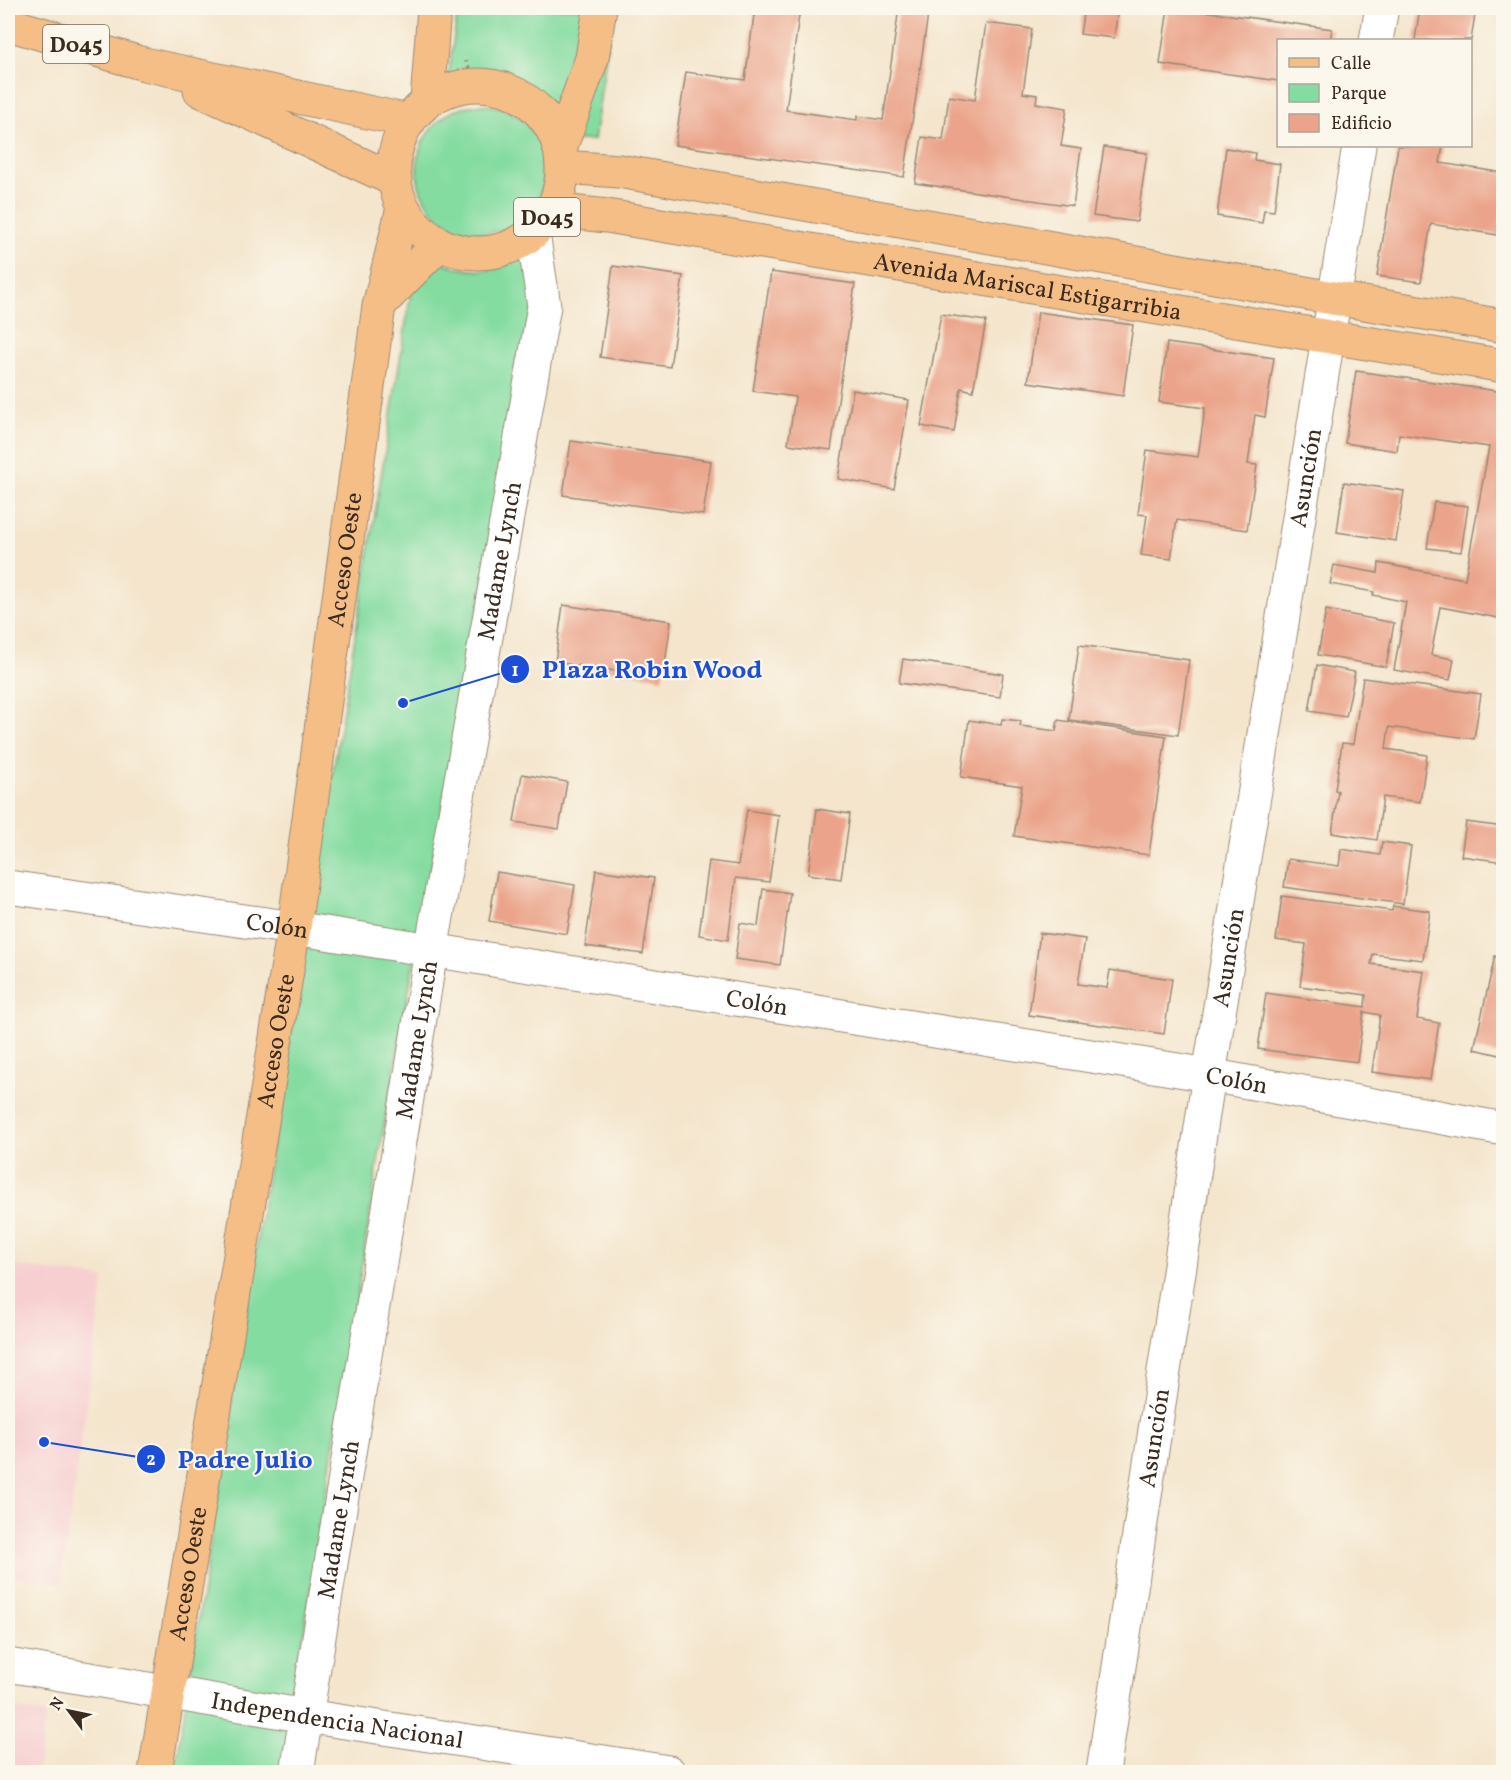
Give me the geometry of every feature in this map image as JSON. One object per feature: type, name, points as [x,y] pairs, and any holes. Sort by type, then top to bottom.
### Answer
[{"type":"main road","points":[[418,111],[434,8]]},
{"type":"main road","points":[[561,158],[592,58],[600,8]]},
{"type":"main road","name":"D045","points":[[8,24],[144,64],[418,111]]},
{"type":"main road","name":"D045","points":[[144,64],[399,194],[412,223],[439,244],[456,251],[475,254],[493,252],[532,230],[560,190],[561,158]]},
{"type":"main road","points":[[399,194],[394,159],[399,139],[418,111],[443,93],[460,86],[477,84],[506,89],[520,95],[542,114],[553,130],[561,158]]},
{"type":"main road","name":"Avenida Mariscal Estigarribia","points":[[561,158],[619,171],[1503,326]]},
{"type":"main road","name":"Acceso Oeste","points":[[155,1773],[294,928],[378,306],[399,194]]},
{"type":"main road","name":"Avenida Mariscal Estigarribia","points":[[532,230],[608,216],[1503,366]]},
{"type":"main road","points":[[378,306],[439,244]]},
{"type":"street","points":[[1376,39],[1382,8]]},
{"type":"street","name":"Asunción","points":[[1103,1773],[1209,1075],[1359,147]]},
{"type":"street","name":"Madame Lynch","points":[[297,1773],[431,951],[544,306],[532,230]]},
{"type":"street","name":"Colón","points":[[8,887],[294,928],[1209,1075],[1503,1129]]},
{"type":"street","name":"Independencia Nacional","points":[[8,1665],[306,1716],[669,1773]]},
{"type":"shaded area","points":[[14,1266],[104,1278],[61,1583],[8,1576],[8,1309]]},
{"type":"shaded area","points":[[8,1707],[46,1714],[37,1772],[8,1772]]},
{"type":"green space","points":[[458,8],[613,8],[594,140],[571,140],[558,108],[508,77],[448,79]]},
{"type":"green space","points":[[481,105],[506,110],[526,124],[540,144],[545,169],[540,194],[526,214],[506,228],[481,233],[456,228],[436,214],[422,194],[417,169],[422,144],[436,124],[456,110]]},
{"type":"green space","points":[[546,243],[382,1136],[282,1772],[175,1772],[253,1265],[418,249],[452,266],[468,270],[483,270],[513,263]]},
{"type":"building","points":[[755,8],[800,8],[786,110],[857,120],[857,116],[883,120],[899,8],[929,8],[904,177],[675,145],[686,72],[745,80]]},
{"type":"building","points":[[1084,8],[1118,8],[1114,38],[1080,34]]},
{"type":"building","points":[[1168,8],[1332,29],[1330,39],[1277,39],[1277,81],[1160,64]]},
{"type":"building","points":[[1420,8],[1476,8],[1471,39],[1415,39]]},
{"type":"building","points":[[986,23],[1032,29],[1023,93],[1037,95],[1036,103],[1067,108],[1061,146],[1081,149],[1073,206],[915,183],[922,137],[943,140],[949,96],[975,100]]},
{"type":"building","points":[[1104,147],[1147,153],[1137,222],[1093,216]]},
{"type":"building","points":[[1398,147],[1443,147],[1440,163],[1504,173],[1504,236],[1431,224],[1421,282],[1377,276]]},
{"type":"building","points":[[1226,148],[1255,153],[1254,160],[1280,164],[1274,211],[1264,210],[1262,223],[1217,216]]},
{"type":"building","points":[[613,266],[683,276],[670,367],[600,357]]},
{"type":"building","points":[[771,272],[855,284],[831,450],[788,444],[795,397],[753,391]]},
{"type":"building","points":[[1038,312],[1133,325],[1123,396],[1028,382]]},
{"type":"building","points":[[941,314],[986,321],[973,391],[961,388],[954,432],[921,426]]},
{"type":"building","points":[[1167,343],[1274,358],[1265,417],[1255,415],[1248,464],[1257,465],[1247,530],[1177,520],[1171,559],[1141,555],[1147,515],[1138,514],[1147,450],[1198,457],[1205,408],[1159,402]]},
{"type":"building","points":[[1356,371],[1504,392],[1504,619],[1440,607],[1431,655],[1454,659],[1450,680],[1394,670],[1406,602],[1373,595],[1374,592],[1330,584],[1334,565],[1378,573],[1379,563],[1465,579],[1489,447],[1399,434],[1397,451],[1345,443]]},
{"type":"building","points":[[853,390],[909,400],[894,489],[838,479]]},
{"type":"building","points":[[571,441],[711,461],[703,515],[563,495]]},
{"type":"building","points":[[1344,482],[1404,491],[1396,541],[1337,532]]},
{"type":"building","points":[[1434,502],[1468,506],[1461,552],[1427,548]]},
{"type":"building","points":[[563,605],[671,621],[663,678],[555,662]]},
{"type":"building","points":[[1326,610],[1394,623],[1386,667],[1318,655]]},
{"type":"building","points":[[1079,645],[1189,660],[1178,735],[1069,720]]},
{"type":"building","points":[[903,659],[1003,674],[1000,697],[899,683]]},
{"type":"building","points":[[1317,665],[1355,672],[1346,717],[1309,711]]},
{"type":"building","points":[[1363,678],[1481,694],[1474,739],[1389,727],[1386,749],[1427,755],[1420,802],[1383,797],[1377,840],[1332,833],[1342,743],[1353,744]]},
{"type":"building","points":[[1002,719],[1021,721],[1020,726],[1056,731],[1058,720],[1166,736],[1149,855],[1014,836],[1022,786],[961,777],[969,720],[1001,725]]},
{"type":"building","points":[[522,774],[567,782],[559,829],[514,822]]},
{"type":"building","points":[[817,809],[850,814],[841,879],[808,874]]},
{"type":"building","points":[[747,810],[779,815],[769,882],[736,878],[728,940],[699,935],[709,861],[738,865]]},
{"type":"building","points":[[1466,822],[1504,827],[1504,862],[1461,856]]},
{"type":"building","points":[[1382,842],[1411,846],[1403,904],[1284,887],[1288,859],[1339,866],[1341,849],[1380,855]]},
{"type":"building","points":[[596,870],[654,878],[643,954],[585,946]]},
{"type":"building","points":[[497,872],[575,885],[567,934],[489,921]]},
{"type":"building","points":[[763,889],[790,893],[780,965],[735,959],[740,923],[758,926]]},
{"type":"building","points":[[1282,896],[1392,911],[1393,906],[1430,911],[1423,960],[1373,954],[1371,964],[1424,971],[1417,1019],[1439,1023],[1430,1080],[1372,1072],[1380,1015],[1364,1012],[1357,1062],[1258,1049],[1266,993],[1365,1007],[1366,995],[1300,986],[1306,944],[1276,940]]},
{"type":"building","points":[[1040,933],[1085,939],[1078,984],[1107,988],[1110,970],[1172,979],[1164,1034],[1029,1015]]},
{"type":"building","points":[[1495,956],[1504,958],[1504,1056],[1474,1049]]},
{"type":"place","name":"Plaza Robin Wood","points":[[403,703]]},
{"type":"place","name":"Padre Julio","points":[[44,1442]]}]
